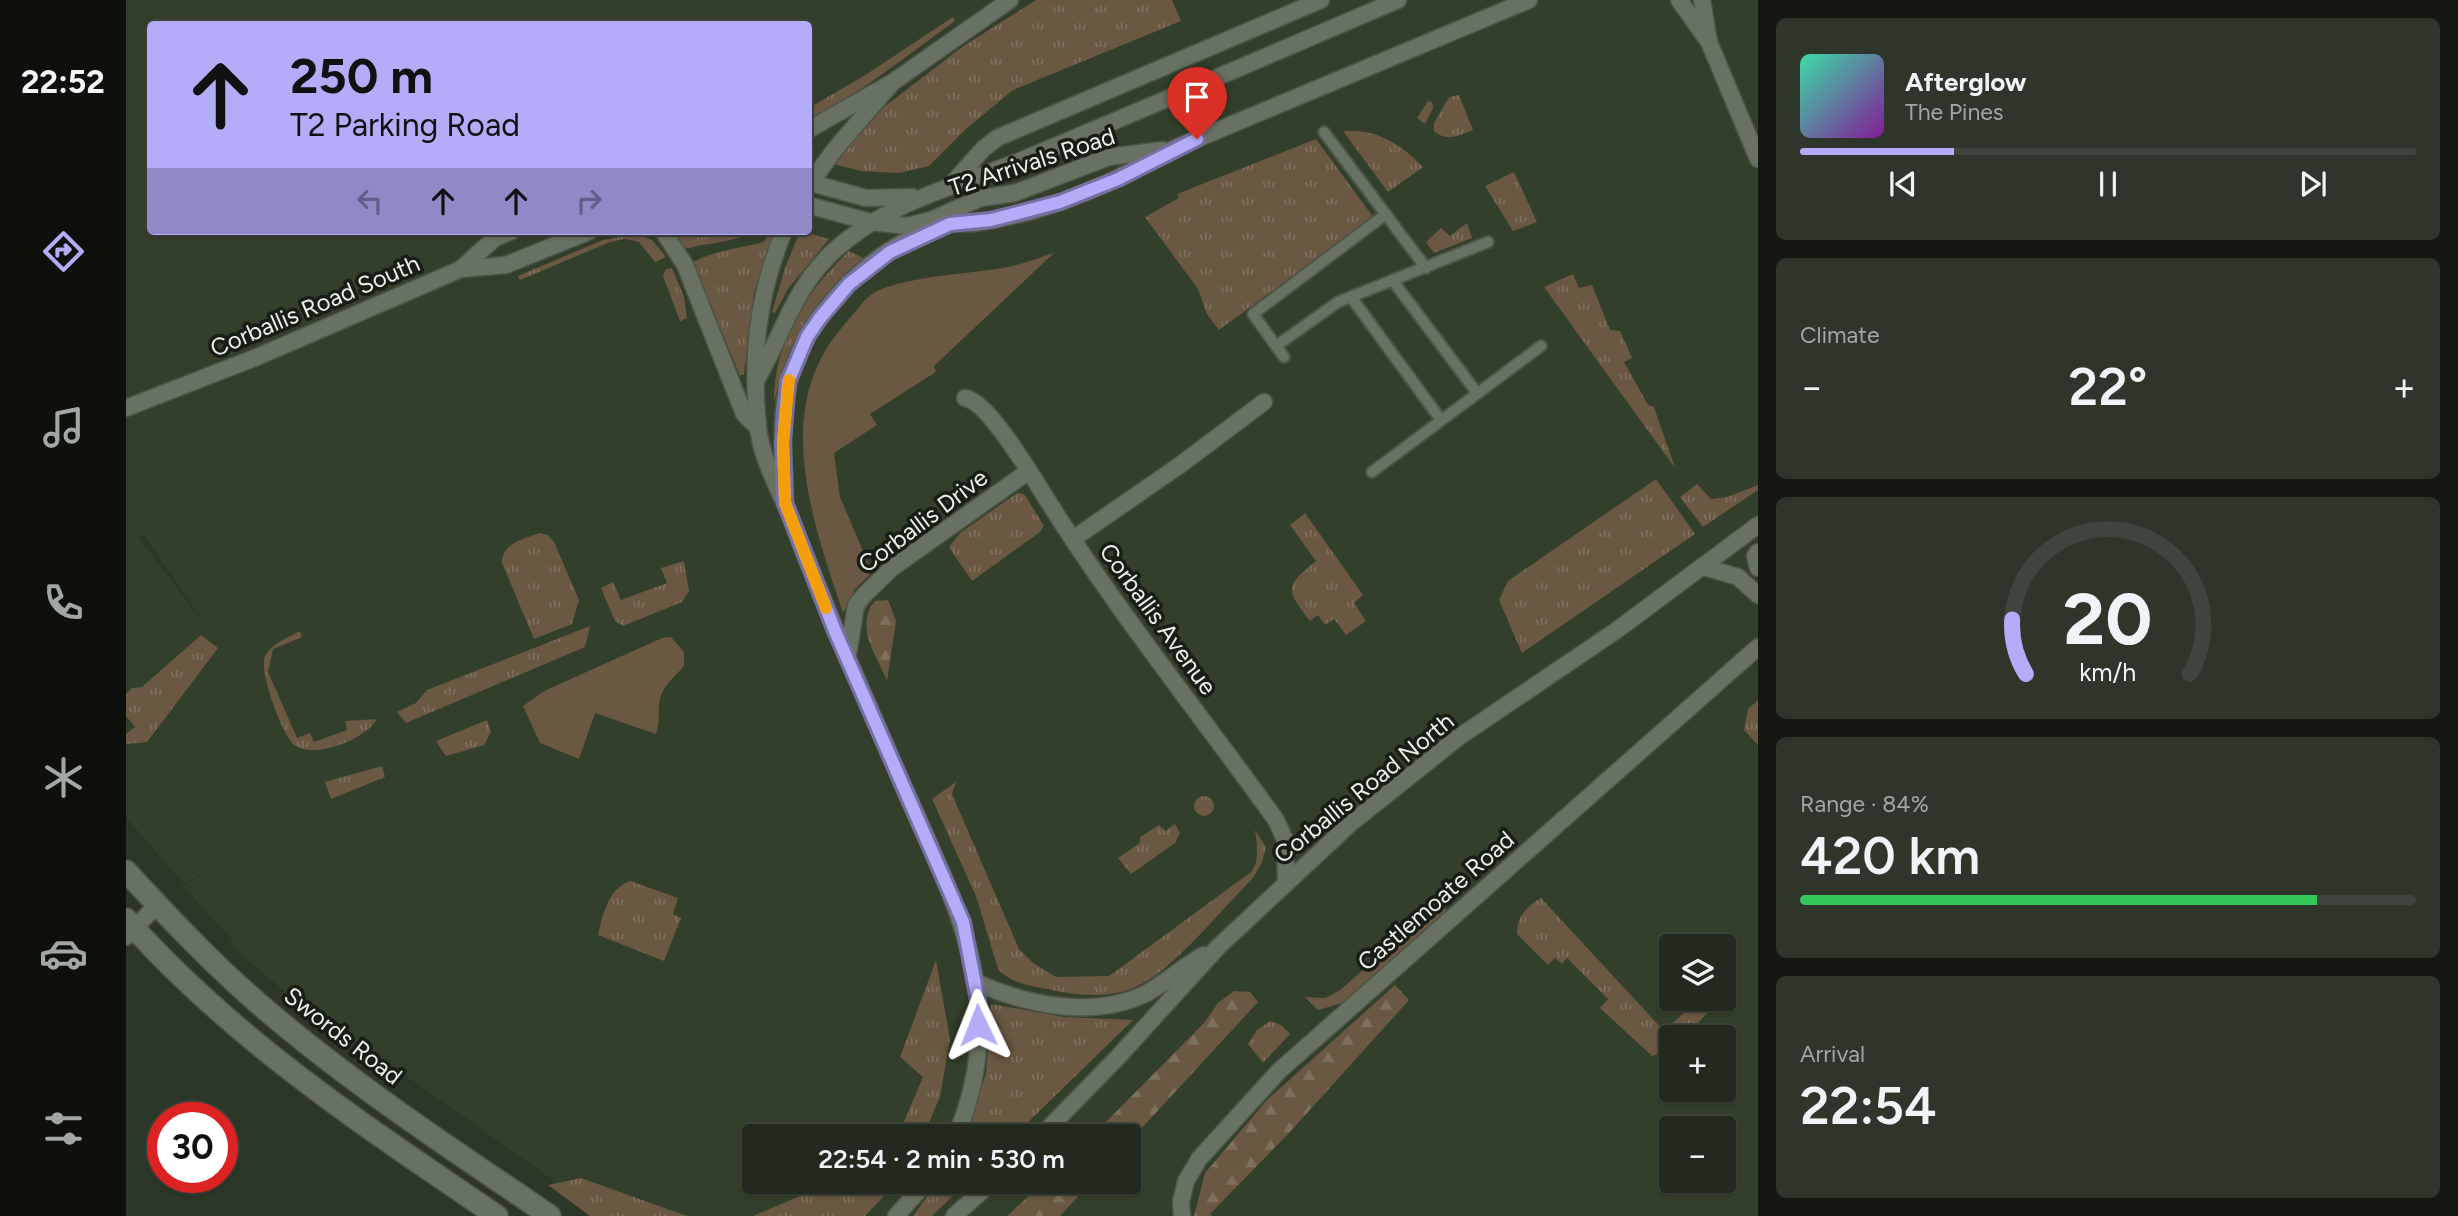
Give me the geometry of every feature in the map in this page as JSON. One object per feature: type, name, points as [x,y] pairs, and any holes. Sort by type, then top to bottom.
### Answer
[{"type":"main road","name":"Swords Road","points":[[126,871],[236,983],[316,1051],[550,1216]]},
{"type":"main road","points":[[129,928],[245,1034],[326,1099],[497,1216]]},
{"type":"street","points":[[812,128],[893,82],[1010,0]]},
{"type":"street","points":[[949,186],[983,149],[997,138],[1321,0]]},
{"type":"street","points":[[757,379],[799,292],[837,248],[870,222],[926,194],[1026,158],[1398,0]]},
{"type":"street","name":"T2 Arrivals Road","points":[[785,503],[784,409],[796,361],[820,318],[865,270],[890,252],[950,224],[991,220],[1060,202],[1118,179],[1173,149],[1529,0]]},
{"type":"street","points":[[1679,0],[1695,27],[1709,43]]},
{"type":"street","points":[[1702,0],[1709,43],[1758,159]]},
{"type":"street","points":[[812,179],[893,82]]},
{"type":"street","points":[[1324,132],[1426,268]]},
{"type":"street","name":"T2 Arrivals Road","points":[[870,222],[908,226],[930,220],[981,198],[1015,193],[1109,157],[1173,149]]},
{"type":"street","points":[[812,184],[866,198],[904,198],[926,194]]},
{"type":"street","points":[[812,206],[870,222]]},
{"type":"street","points":[[1284,357],[1253,314],[1386,214]]},
{"type":"street","name":"Corballis Road South","points":[[126,408],[257,357],[461,269],[495,238],[502,235]]},
{"type":"street","points":[[461,269],[506,265],[580,235]]},
{"type":"street","points":[[666,235],[685,265],[744,414],[758,428]]},
{"type":"street","points":[[783,235],[757,318],[758,428],[770,475],[785,503],[963,922],[978,1000],[974,1076],[961,1124]]},
{"type":"street","points":[[1276,346],[1338,302],[1489,242]]},
{"type":"street","points":[[1393,281],[1477,393]]},
{"type":"street","points":[[1351,297],[1441,420]]},
{"type":"street","points":[[1372,472],[1541,346]]},
{"type":"street","name":"Corballis Avenue","points":[[965,398],[978,405],[993,422],[1073,539],[1276,820],[1285,840],[1286,880]]},
{"type":"street","points":[[1073,539],[1180,466],[1264,402]]},
{"type":"street","name":"Corballis Drive","points":[[848,655],[856,605],[865,594],[892,568],[1029,471]]},
{"type":"street","name":"Corballis Road North","points":[[1053,1124],[1218,947],[1286,880],[1384,795],[1459,737],[1703,567],[1758,524]]},
{"type":"street","points":[[1758,552],[1755,556],[1758,568]]},
{"type":"street","points":[[1703,567],[1738,576],[1758,595]]},
{"type":"street","name":"Castlemoate Road","points":[[1182,1216],[1181,1202],[1186,1181],[1199,1159],[1279,1071],[1758,647]]},
{"type":"street","points":[[129,928],[157,905]]},
{"type":"street","points":[[975,982],[1009,995],[1058,1005],[1106,1006],[1143,995],[1218,947]]},
{"type":"street","points":[[896,1216],[915,1194]]},
{"type":"street","points":[[954,1216],[980,1194]]},
{"type":"street","points":[[963,1216],[980,1194]]},
{"type":"shaded area","points":[[126,0],[1758,0],[1758,1216],[604,1216],[317,1013],[310,1013],[238,952],[231,943],[233,941],[183,886],[223,861],[184,884],[126,817]],"holes":[[[143,534],[214,636],[139,538]]]},
{"type":"green space","points":[[1036,0],[1172,0],[1181,21],[1013,90],[967,128],[929,166],[899,173],[861,171],[833,164],[884,107],[962,47]]},
{"type":"green space","points":[[953,17],[955,21],[884,73],[812,119],[812,106],[867,74]]},
{"type":"green space","points":[[1459,95],[1473,130],[1453,137],[1443,136],[1434,131],[1434,123],[1449,97]]},
{"type":"green space","points":[[1428,101],[1432,102],[1433,108],[1425,124],[1417,118]]},
{"type":"green space","points":[[1343,131],[1366,132],[1387,139],[1406,151],[1423,167],[1388,192]]},
{"type":"green space","points":[[1316,139],[1373,217],[1219,330],[1207,314],[1198,289],[1145,217],[1179,198],[1177,194]]},
{"type":"green space","points":[[1514,172],[1537,222],[1513,231],[1485,186]]},
{"type":"green space","points":[[1467,223],[1472,238],[1434,253],[1426,242],[1441,228],[1450,236]]},
{"type":"green space","points":[[812,234],[829,239],[788,289],[775,313],[772,312],[798,235]]},
{"type":"green space","points":[[640,235],[652,240],[666,257],[655,262],[639,242],[625,239],[610,242],[520,280],[518,276],[603,240]]},
{"type":"green space","points":[[674,235],[745,235],[728,241],[683,250]]},
{"type":"green space","points":[[768,235],[775,235],[754,293],[744,374],[740,376],[693,262],[718,252],[764,242]]},
{"type":"green space","points":[[878,249],[880,252],[842,282],[812,317],[789,356],[774,402],[775,380],[786,338],[806,301],[849,251],[863,258]]},
{"type":"green space","points":[[1054,253],[934,366],[936,372],[870,414],[877,425],[834,453],[840,497],[872,572],[855,589],[843,613],[820,541],[804,466],[803,429],[808,392],[821,357],[855,311],[877,291],[922,279],[1010,267]]},
{"type":"green space","points":[[672,268],[684,297],[687,318],[680,321],[663,276],[666,269]]},
{"type":"green space","points":[[1573,274],[1579,288],[1592,285],[1610,330],[1620,331],[1632,358],[1624,362],[1648,405],[1654,407],[1675,468],[1544,287]]},
{"type":"green space","points":[[1656,479],[1695,534],[1522,653],[1499,600],[1508,581]]},
{"type":"green space","points":[[1697,484],[1711,499],[1727,497],[1758,485],[1758,490],[1703,527],[1680,497]]},
{"type":"green space","points":[[1017,493],[1024,494],[1044,526],[1040,532],[972,581],[949,547],[960,533]]},
{"type":"green space","points":[[1305,513],[1363,595],[1354,603],[1366,621],[1346,635],[1334,619],[1325,625],[1318,615],[1310,621],[1293,595],[1292,589],[1298,577],[1316,561],[1290,525]]},
{"type":"green space","points":[[539,533],[548,535],[554,542],[579,600],[572,624],[534,639],[502,563],[509,547]]},
{"type":"green space","points":[[684,561],[689,591],[682,602],[623,626],[615,621],[601,588],[613,582],[621,600],[667,583],[661,568]]},
{"type":"green space","points":[[888,600],[896,621],[887,681],[869,640],[866,620],[875,601]]},
{"type":"green space","points":[[590,626],[585,647],[406,723],[397,712],[416,703],[427,690]]},
{"type":"green space","points":[[300,631],[302,637],[273,649],[268,672],[297,738],[310,733],[314,742],[347,730],[345,721],[377,719],[363,733],[340,745],[316,750],[296,746],[285,731],[273,703],[265,675],[265,656],[276,644]]},
{"type":"green space","points":[[201,635],[218,648],[147,742],[126,744],[126,734],[135,727],[126,716],[126,694],[132,688],[142,687]]},
{"type":"green space","points":[[671,637],[684,652],[684,666],[662,694],[656,734],[595,713],[579,759],[540,743],[523,706],[544,691],[662,638]]},
{"type":"green space","points":[[1758,700],[1758,745],[1744,730],[1748,709]]},
{"type":"green space","points":[[487,720],[491,732],[484,745],[446,756],[436,741]]},
{"type":"green space","points":[[382,766],[385,777],[331,799],[325,782]]},
{"type":"green space","points":[[956,782],[952,794],[1019,949],[1033,963],[1056,977],[1109,976],[1251,872],[1257,858],[1255,830],[1266,847],[1261,865],[1252,879],[1187,948],[1147,981],[1125,991],[1101,995],[1076,994],[1037,987],[1016,981],[998,969],[976,896],[932,799]]},
{"type":"green space","points":[[1204,796],[1211,799],[1214,806],[1211,813],[1204,816],[1197,813],[1194,806],[1197,799]]},
{"type":"green space","points":[[1175,824],[1180,833],[1175,843],[1131,874],[1118,858],[1140,843],[1140,837],[1159,825],[1165,831]]},
{"type":"green space","points":[[630,881],[678,898],[673,914],[681,918],[664,961],[598,935],[612,896]]},
{"type":"green space","points":[[1541,898],[1659,1026],[1659,1054],[1652,1056],[1600,1008],[1608,999],[1567,958],[1562,964],[1555,958],[1548,965],[1517,934],[1519,922],[1531,904]]},
{"type":"green space","points":[[1435,907],[1452,910],[1346,1002],[1318,1010],[1305,997],[1325,998],[1339,991]]},
{"type":"green space","points":[[936,960],[950,1039],[940,1097],[928,1124],[903,1124],[923,1077],[900,1057]]},
{"type":"green space","points":[[1395,985],[1409,1000],[1289,1133],[1210,1214],[1212,1216],[1194,1216],[1205,1173],[1267,1100]]},
{"type":"green space","points":[[1234,991],[1250,992],[1258,1002],[1141,1129],[1141,1124],[1104,1124],[1204,1023],[1218,1003]]},
{"type":"green space","points":[[991,1004],[1064,1017],[1133,1020],[1026,1124],[968,1124],[986,1074]]},
{"type":"green space","points":[[1686,1011],[1709,1011],[1696,1025],[1671,1025]]},
{"type":"green space","points":[[1270,1021],[1281,1025],[1290,1034],[1263,1063],[1248,1044],[1257,1030]]},
{"type":"green space","points":[[581,1178],[689,1216],[590,1216],[548,1185]]},
{"type":"green space","points":[[805,1194],[886,1194],[865,1216],[753,1216]]},
{"type":"green space","points":[[929,1194],[955,1194],[932,1216],[913,1216]]},
{"type":"green space","points":[[1031,1194],[1080,1194],[1060,1216],[1007,1216]]},
{"type":"slow traffic","points":[[789,380],[784,409],[785,503],[826,608]]},
{"type":"route","points":[[978,1025],[978,1000],[963,922],[848,655],[835,631],[785,503],[783,442],[788,382],[807,337],[832,302],[865,270],[890,252],[950,224],[991,220],[1030,212],[1060,202],[1118,179],[1197,139]]}]
